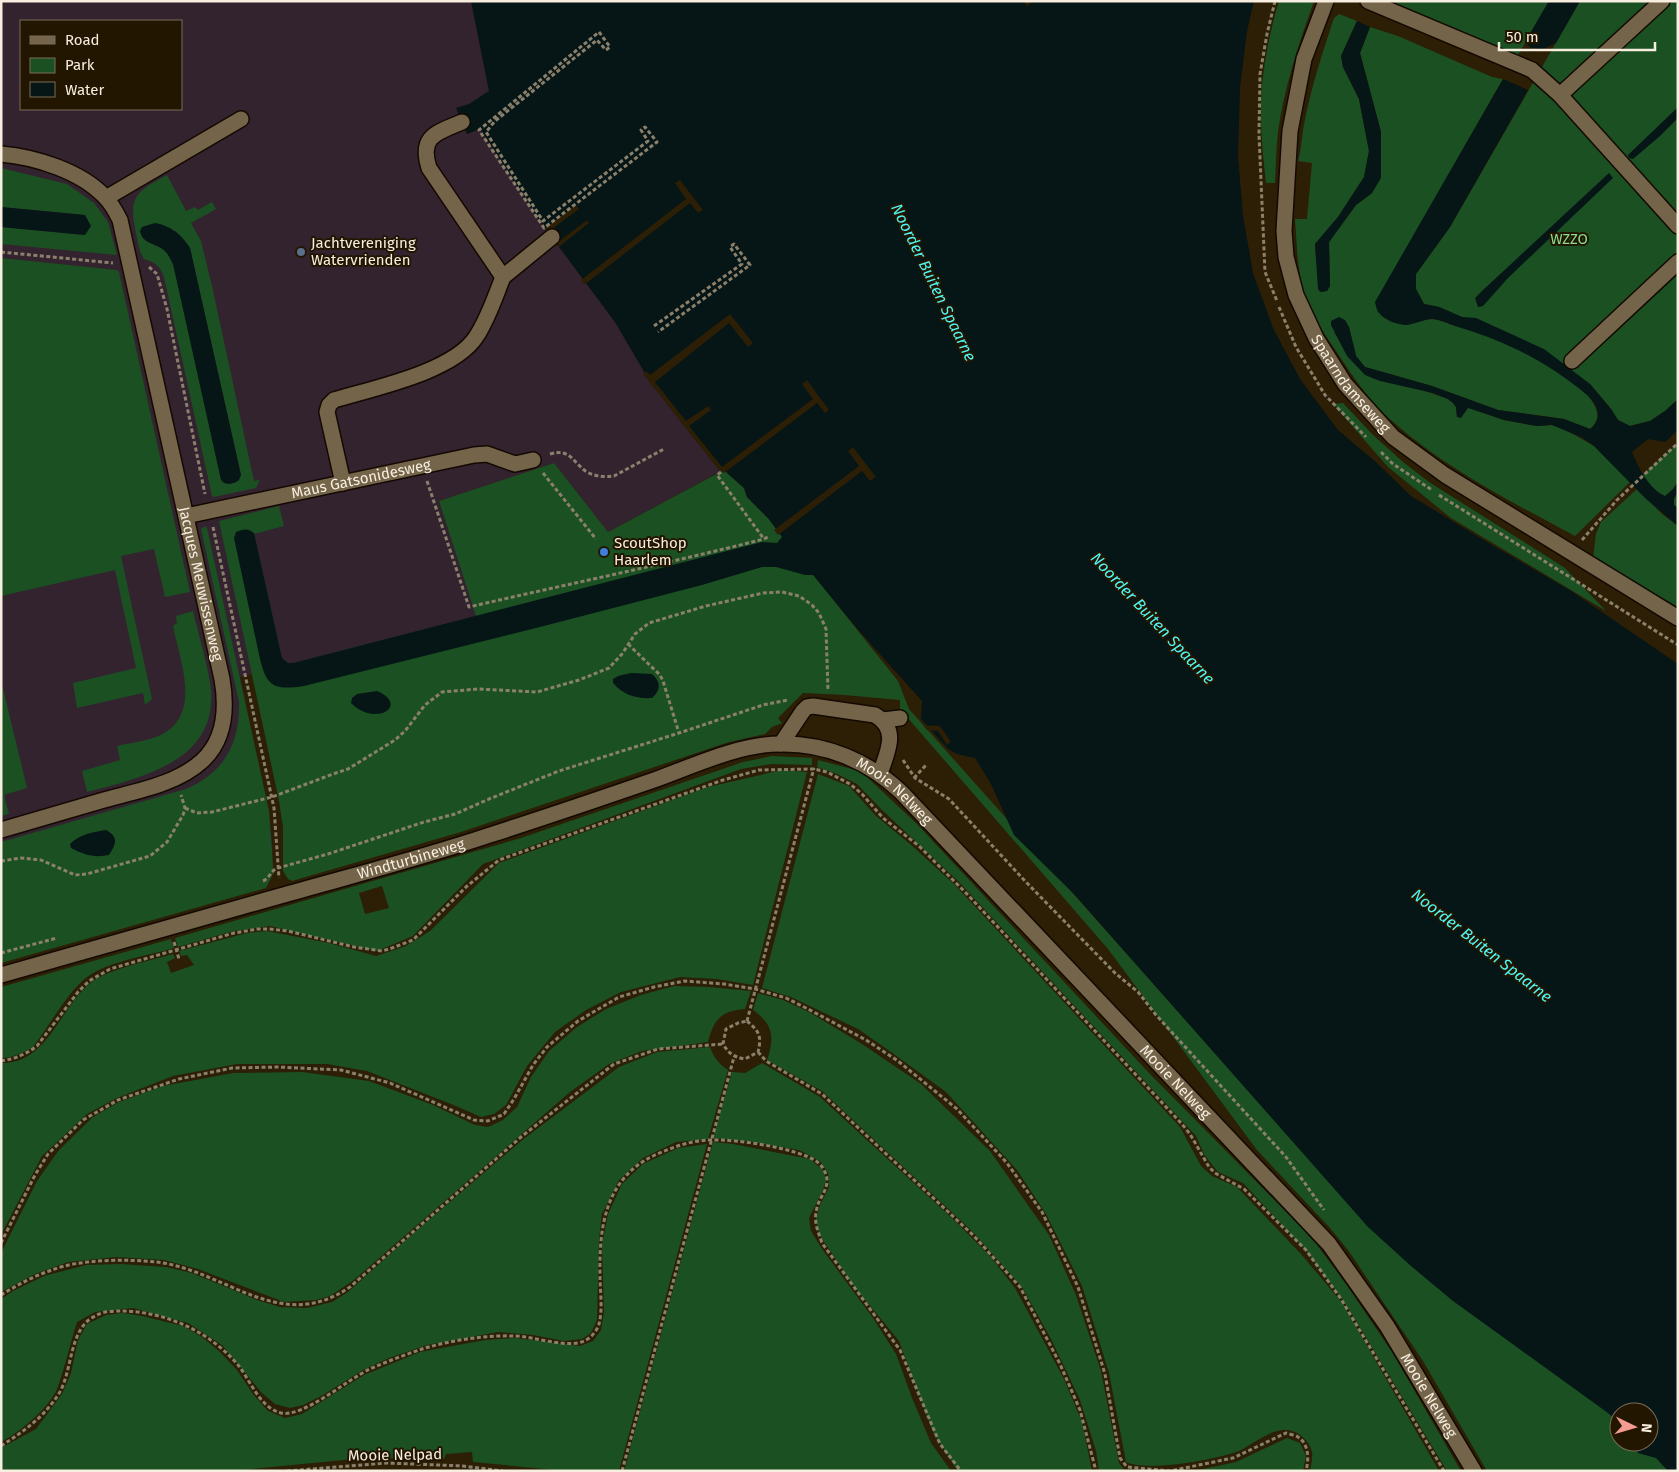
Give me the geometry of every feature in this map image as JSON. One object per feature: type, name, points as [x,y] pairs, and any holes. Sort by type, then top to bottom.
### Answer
[{"type":"street","name":"Spaarndamseweg","points":[[1326,1],[1304,60],[1290,131],[1284,231],[1286,256],[1296,295],[1316,338],[1345,384],[1393,437],[1445,475],[1678,618]]},
{"type":"street","points":[[1368,1],[1532,70],[1560,95],[1678,226]]},
{"type":"street","points":[[1560,95],[1662,1]]},
{"type":"street","points":[[106,198],[241,119]]},
{"type":"street","points":[[462,122],[439,131],[429,140],[425,154],[430,168],[503,277]]},
{"type":"street","name":"Jacques Meuwissenweg","points":[[1,154],[23,156],[49,164],[87,182],[106,198],[120,220],[126,240],[225,696],[223,723],[213,748],[204,760],[193,768],[175,778],[147,788],[1,830]]},
{"type":"street","points":[[343,483],[327,412],[329,405],[334,400],[438,367],[458,355],[475,338],[503,277],[552,237]]},
{"type":"street","points":[[1572,361],[1678,262]]},
{"type":"street","name":"Maus Gatsonidesweg","points":[[186,516],[474,455],[487,454],[515,464],[533,460]]},
{"type":"street","points":[[781,744],[802,711],[807,708],[827,708],[875,715],[883,720],[888,727],[890,735],[889,748],[880,774]]},
{"type":"street","points":[[883,720],[900,718]]},
{"type":"street","name":"Windturbineweg","points":[[1,975],[469,842],[583,805],[729,754],[766,745],[781,744],[820,748]]},
{"type":"street","name":"Mooie Nelweg","points":[[820,748],[858,761],[880,774],[915,807],[1329,1244],[1392,1334],[1474,1471]]},
{"type":"path","points":[[1262,186],[1259,135],[1260,74],[1267,34],[1276,1]]},
{"type":"path","points":[[599,32],[610,47],[606,50],[597,40],[495,121],[486,132],[543,221],[648,141],[641,130],[646,127],[657,142],[544,228],[479,130],[599,32]]},
{"type":"path","points":[[654,326],[742,264],[730,247],[734,244],[750,265],[658,332]]},
{"type":"path","points":[[1572,552],[1617,500],[1678,443]]},
{"type":"path","points":[[596,539],[533,460],[562,452],[576,460],[584,470],[593,475],[605,477],[614,476],[664,449]]},
{"type":"path","points":[[423,467],[469,607],[642,567],[683,560],[768,538]]},
{"type":"path","points":[[721,472],[717,475],[764,539]]},
{"type":"path","points":[[1559,571],[1678,645]]},
{"type":"path","points":[[185,808],[192,812],[206,813],[272,796],[348,769],[395,740],[405,731],[425,705],[442,692],[478,689],[530,692],[543,690],[603,672],[614,663],[641,628],[649,623],[763,593],[791,593],[812,605],[824,621],[826,629],[827,708]]},
{"type":"path","points":[[628,644],[660,675],[679,732]]},
{"type":"path","points":[[258,882],[266,879],[271,872],[278,868],[455,814],[559,772],[679,732],[774,702],[793,700],[807,708]]},
{"type":"path","points":[[1,1061],[17,1058],[37,1046],[78,992],[89,981],[110,969],[234,933],[258,929],[288,931],[382,951],[413,940],[466,887],[499,860],[698,788],[759,770],[814,769],[826,772],[850,784],[862,794],[883,818],[919,846],[961,888],[1181,1123],[1190,1134],[1209,1167],[1215,1173],[1244,1189],[1306,1250],[1341,1299],[1444,1471]]},
{"type":"path","points":[[747,1021],[813,773]]},
{"type":"path","points":[[1,861],[21,858],[41,860],[75,875],[87,874],[150,856],[162,848],[183,815],[185,808],[175,778]]},
{"type":"path","points":[[915,778],[948,799],[1115,973],[1138,992],[1156,1015],[1286,1157],[1328,1215]]},
{"type":"path","points":[[272,796],[276,827],[279,884],[282,896]]},
{"type":"path","points":[[1,953],[60,938]]},
{"type":"path","points":[[1,1243],[48,1154],[82,1120],[118,1100],[179,1079],[232,1068],[278,1067],[340,1070],[390,1083],[474,1120],[488,1121],[504,1114],[533,1065],[547,1047],[578,1021],[619,997],[685,981],[755,989],[786,998],[808,1009],[866,1040],[898,1061],[957,1109],[1007,1163],[1042,1212],[1078,1287],[1105,1374],[1120,1458],[1128,1469],[1170,1471],[1233,1458],[1286,1433],[1298,1437],[1307,1449],[1308,1461],[1306,1471]]},
{"type":"path","points":[[747,1021],[726,1029],[724,1044],[728,1052],[734,1057],[745,1059],[758,1052]]},
{"type":"path","points":[[747,1021],[757,1030],[760,1042],[758,1052],[766,1062],[822,1094],[974,1236],[1020,1287],[1060,1364],[1080,1410],[1096,1471]]},
{"type":"path","points":[[1,1295],[53,1269],[70,1265],[116,1260],[158,1262],[190,1270],[250,1294],[284,1305],[318,1303],[338,1295],[350,1287],[521,1137],[614,1064],[658,1050],[724,1044]]},
{"type":"path","points":[[622,1471],[734,1057]]},
{"type":"path","points":[[1,1446],[30,1427],[60,1392],[72,1351],[84,1323],[96,1315],[113,1310],[153,1314],[183,1323],[217,1344],[239,1366],[257,1393],[270,1408],[281,1413],[292,1414],[308,1407],[368,1370],[429,1347],[492,1336],[516,1336],[579,1343],[588,1339],[599,1325],[601,1313],[600,1256],[606,1212],[622,1179],[642,1161],[677,1145],[712,1140],[771,1146],[800,1153],[819,1162],[826,1173],[827,1184],[817,1208],[815,1224],[822,1243],[900,1350],[940,1444],[961,1471]]},
{"type":"path","name":"Mooie Nelpad","points":[[287,1471],[386,1463],[463,1466],[503,1471]]},
{"type":"shaded area","points":[[1,1],[471,1],[489,91],[539,220],[615,322],[649,380],[721,471],[608,532],[554,463],[439,501],[477,616],[240,677],[269,811],[273,852],[1,945]]},
{"type":"green space","points":[[1279,1],[1314,1],[1284,99],[1278,132],[1275,183],[1266,183],[1261,132],[1262,89],[1267,51]]},
{"type":"green space","points":[[1390,1],[1549,1],[1517,57]]},
{"type":"green space","name":"WZZO","points":[[1580,1],[1678,1],[1678,399],[1650,421],[1630,426],[1618,420],[1590,384],[1462,317],[1439,307],[1424,304],[1416,289],[1416,274],[1450,227]]},
{"type":"green space","points":[[1339,14],[1357,21],[1341,56],[1343,67],[1359,99],[1369,151],[1364,177],[1338,217],[1315,244],[1319,291],[1321,292],[1330,286],[1329,242],[1356,205],[1372,193],[1381,132],[1360,53],[1370,27],[1398,36],[1492,77],[1503,79],[1375,303],[1405,325],[1428,319],[1437,320],[1498,340],[1539,360],[1580,388],[1593,402],[1597,416],[1590,429],[1564,419],[1498,410],[1432,386],[1365,367],[1356,356],[1349,327],[1334,333],[1373,378],[1417,388],[1448,399],[1456,407],[1457,417],[1468,407],[1504,420],[1537,426],[1552,425],[1566,430],[1594,446],[1630,482],[1575,536],[1457,470],[1392,421],[1356,381],[1324,334],[1309,305],[1299,269],[1295,219],[1307,219],[1312,163],[1298,161],[1314,81],[1334,18]]},
{"type":"green space","points":[[1,168],[67,184],[94,203],[108,222],[117,255],[1,244],[1,227],[85,235],[85,215],[1,207]]},
{"type":"green space","points":[[167,175],[186,211],[195,207],[198,210],[212,202],[216,209],[191,223],[201,241],[212,286],[254,481],[260,480],[256,488],[214,497],[212,496],[164,277],[157,265],[144,259],[142,256],[134,221],[133,211],[137,196],[148,186]],"holes":[[[140,231],[176,231],[190,248],[241,475],[236,482],[228,484],[173,264],[165,251],[145,240]]]},
{"type":"green space","points":[[1,258],[117,270],[119,272],[190,592],[165,597],[154,549],[121,556],[152,699],[145,705],[143,693],[77,708],[73,683],[136,668],[115,570],[1,596]]},
{"type":"green space","points":[[1343,403],[1373,435],[1403,462],[1429,482],[1565,568],[1606,611],[1451,518],[1388,467],[1333,404]]},
{"type":"green space","points":[[1678,443],[1678,516],[1639,478]]},
{"type":"green space","points":[[554,463],[608,532],[724,470],[744,488],[747,497],[768,518],[898,681],[909,709],[1334,1187],[1609,1404],[1609,1452],[1659,1452],[1678,1471],[1487,1471],[1423,1361],[1348,1250],[1257,1150],[1108,949],[900,709],[900,700],[803,693],[778,718],[782,723],[772,727],[765,734],[729,742],[461,832],[292,881],[288,879],[283,871],[283,827],[279,801],[219,521],[279,506],[284,526],[254,534],[282,658],[288,663],[293,663],[476,616],[439,501]]},
{"type":"green space","points":[[1637,489],[1662,514],[1678,526],[1678,607],[1593,558],[1596,534],[1601,522]]},
{"type":"green space","points":[[205,526],[207,528],[269,811],[273,874],[266,888],[1,963],[1,842],[186,789],[211,774],[228,754],[237,731],[239,702],[201,529]]},
{"type":"green space","points":[[193,611],[206,660],[211,690],[210,714],[202,734],[188,750],[171,763],[151,773],[87,792],[82,771],[120,760],[117,746],[155,737],[166,732],[177,722],[183,710],[185,682],[173,626],[177,623],[176,616]]},
{"type":"green space","points":[[1,680],[27,788],[4,795],[9,814],[1,816]]},
{"type":"green space","points":[[772,756],[812,758],[812,765],[772,764],[741,769],[483,864],[413,936],[377,951],[270,926],[234,931],[178,947],[175,938],[521,838],[743,762]],"holes":[[[382,886],[389,908],[365,914],[359,893]]]},
{"type":"green space","points":[[818,760],[856,770],[867,777],[917,824],[1150,1074],[1301,1227],[1346,1284],[1392,1352],[1461,1471],[1447,1471],[1347,1306],[1307,1252],[1243,1183],[1218,1172],[1205,1156],[1196,1136],[958,881],[857,784],[817,767]]},
{"type":"green space","points":[[782,770],[807,772],[753,985],[717,979],[680,977],[621,992],[586,1010],[555,1032],[527,1066],[506,1105],[494,1114],[481,1117],[367,1071],[327,1064],[237,1064],[173,1076],[117,1098],[87,1114],[42,1156],[1,1235],[1,1063],[17,1061],[31,1054],[43,1044],[71,1004],[93,981],[120,969],[173,954],[175,958],[167,962],[171,973],[194,965],[187,955],[181,956],[179,951],[247,933],[267,931],[329,943],[376,956],[406,946],[430,931],[499,863],[708,787]]},
{"type":"green space","points":[[818,774],[849,786],[876,816],[954,884],[1180,1127],[1201,1166],[1212,1176],[1237,1187],[1301,1254],[1343,1304],[1439,1471],[1310,1471],[1312,1452],[1308,1443],[1297,1433],[1289,1430],[1273,1432],[1239,1451],[1214,1458],[1181,1464],[1149,1466],[1126,1462],[1109,1373],[1082,1286],[1046,1214],[1017,1170],[946,1092],[891,1052],[858,1029],[791,997],[762,988]]},
{"type":"green space","points":[[171,939],[174,948],[117,963],[96,971],[87,977],[66,1000],[33,1047],[18,1055],[1,1058],[1,987]]},
{"type":"green space","points":[[674,986],[751,991],[745,1009],[724,1014],[713,1027],[708,1042],[642,1051],[609,1064],[570,1092],[354,1280],[330,1296],[316,1300],[284,1302],[198,1269],[164,1260],[116,1257],[68,1262],[35,1274],[1,1292],[1,1253],[37,1181],[59,1150],[93,1117],[119,1102],[163,1086],[233,1073],[302,1072],[369,1081],[433,1105],[475,1125],[488,1127],[503,1120],[517,1107],[531,1077],[549,1051],[577,1027],[606,1009],[641,995]]},
{"type":"green space","points":[[758,993],[783,1000],[809,1012],[862,1044],[921,1084],[990,1151],[1049,1235],[1076,1295],[1101,1371],[1119,1463],[1125,1471],[1099,1471],[1096,1451],[1080,1400],[1051,1339],[1022,1287],[973,1232],[822,1091],[767,1060],[771,1044],[770,1032],[765,1020],[753,1010]]},
{"type":"green space","points":[[710,1047],[717,1060],[728,1070],[708,1139],[676,1142],[643,1158],[619,1180],[602,1214],[599,1240],[597,1320],[591,1333],[582,1339],[564,1341],[533,1335],[498,1332],[427,1345],[389,1358],[363,1370],[323,1395],[303,1405],[290,1408],[275,1404],[262,1393],[222,1345],[188,1323],[133,1308],[95,1312],[77,1322],[60,1381],[53,1396],[41,1412],[16,1433],[1,1442],[1,1299],[13,1291],[44,1276],[86,1265],[120,1264],[166,1267],[192,1273],[257,1300],[280,1307],[307,1308],[332,1302],[348,1292],[521,1141],[619,1067],[657,1052]]},
{"type":"green space","points":[[762,1063],[820,1097],[953,1219],[990,1256],[1015,1288],[1064,1379],[1082,1422],[1092,1471],[957,1470],[933,1432],[899,1341],[853,1285],[819,1234],[816,1219],[820,1205],[829,1187],[828,1173],[820,1161],[799,1150],[746,1141],[713,1138],[732,1072],[745,1073]]},
{"type":"green space","points":[[713,1142],[810,1159],[823,1170],[826,1180],[809,1218],[811,1231],[873,1318],[896,1354],[931,1443],[951,1471],[624,1471]]},
{"type":"green space","points":[[707,1144],[619,1471],[565,1471],[473,1462],[472,1452],[446,1454],[444,1459],[364,1458],[232,1471],[1,1471],[1,1448],[36,1429],[62,1394],[71,1373],[78,1340],[87,1324],[106,1315],[123,1313],[183,1326],[202,1337],[219,1351],[237,1370],[253,1394],[268,1411],[285,1418],[302,1414],[364,1375],[420,1352],[485,1340],[515,1338],[580,1346],[593,1341],[601,1330],[604,1312],[602,1245],[608,1214],[622,1184],[643,1164],[678,1148]]},
{"type":"green space","points":[[1287,1438],[1300,1443],[1306,1456],[1303,1471],[1194,1471],[1236,1462]]},
{"type":"water","name":"Noorder Buiten Spaarne","points":[[471,1],[1023,1],[1027,6],[1034,1],[1254,1],[1247,31],[1240,88],[1238,156],[1243,216],[1253,273],[1273,328],[1300,379],[1338,430],[1378,464],[1411,496],[1571,591],[1678,664],[1678,1471],[1668,1471],[1656,1458],[1638,1452],[1659,1452],[1659,1402],[1609,1402],[1609,1414],[1453,1301],[1368,1227],[1074,894],[1014,835],[991,784],[975,758],[957,754],[948,749],[921,719],[922,701],[860,632],[813,575],[805,575],[776,567],[762,567],[702,585],[304,686],[279,687],[269,681],[260,659],[234,538],[236,532],[241,530],[248,530],[254,533],[282,658],[288,663],[762,542],[777,543],[782,537],[768,518],[747,497],[744,488],[727,473],[649,380],[615,322],[539,220],[480,129],[467,134],[456,108],[469,104],[489,91]]},
{"type":"water","points":[[1549,1],[1580,1],[1556,43],[1543,49],[1531,48],[1525,42]]},
{"type":"water","points":[[1357,21],[1370,27],[1360,53],[1381,132],[1381,178],[1372,193],[1356,205],[1329,242],[1330,286],[1327,291],[1321,292],[1318,289],[1315,244],[1338,217],[1364,177],[1369,151],[1359,99],[1343,67],[1341,56]]},
{"type":"water","points":[[1503,79],[1528,90],[1450,227],[1416,274],[1416,289],[1424,304],[1439,307],[1462,317],[1476,318],[1544,349],[1590,384],[1618,420],[1630,426],[1650,421],[1678,399],[1678,430],[1665,442],[1648,439],[1632,452],[1645,477],[1659,493],[1665,496],[1678,481],[1678,492],[1674,499],[1674,505],[1678,508],[1678,526],[1645,498],[1594,446],[1583,438],[1552,425],[1537,426],[1504,420],[1468,408],[1461,418],[1457,417],[1456,407],[1448,399],[1433,393],[1380,381],[1365,375],[1347,356],[1331,325],[1331,321],[1339,317],[1345,320],[1349,327],[1356,356],[1365,367],[1432,386],[1498,410],[1564,419],[1590,429],[1594,425],[1598,415],[1596,406],[1590,398],[1541,362],[1493,339],[1445,322],[1433,319],[1406,325],[1395,323],[1381,316],[1376,307],[1375,302]]},
{"type":"water","points":[[1678,107],[1678,118],[1633,159],[1629,158],[1628,155]]},
{"type":"water","points":[[1609,173],[1613,178],[1508,278],[1483,306],[1478,307],[1475,298]]},
{"type":"water","points":[[1,207],[85,215],[91,226],[85,235],[1,227]]},
{"type":"water","points":[[155,223],[175,231],[190,248],[241,475],[239,480],[232,483],[227,484],[221,480],[173,264],[165,251],[145,240],[141,235],[142,227]]},
{"type":"water","points":[[631,673],[652,674],[655,677],[659,686],[652,698],[641,698],[631,695],[621,691],[613,683],[613,679],[618,676]]},
{"type":"water","points":[[377,691],[390,702],[390,708],[386,712],[370,714],[351,703],[352,698],[357,694]]},
{"type":"water","points":[[106,830],[115,838],[109,855],[90,855],[71,848],[70,844],[78,838]]},
{"type":"pier","points":[[680,180],[703,210],[698,213],[690,203],[584,285],[581,280],[686,199],[675,183]]},
{"type":"pier","points":[[576,205],[579,209],[548,232],[545,228]]},
{"type":"pier","points":[[587,220],[589,223],[559,247],[557,243]]},
{"type":"pier","points":[[730,314],[753,343],[748,347],[729,323],[655,382],[686,421],[708,406],[711,410],[689,426],[722,467],[813,399],[802,384],[807,380],[829,410],[825,413],[817,403],[724,473],[718,469],[643,374],[646,371],[650,375]]},
{"type":"pier","points":[[853,447],[876,477],[870,481],[862,471],[778,535],[774,530],[859,466],[848,451]]},
{"type":"pier","points":[[923,725],[940,726],[951,742],[947,745],[938,731],[927,730]]},
{"type":"place","name":"Jachtvereniging Watervrienden","points":[[301,252]]},
{"type":"place","name":"ScoutShop Haarlem","points":[[604,552]]}]
